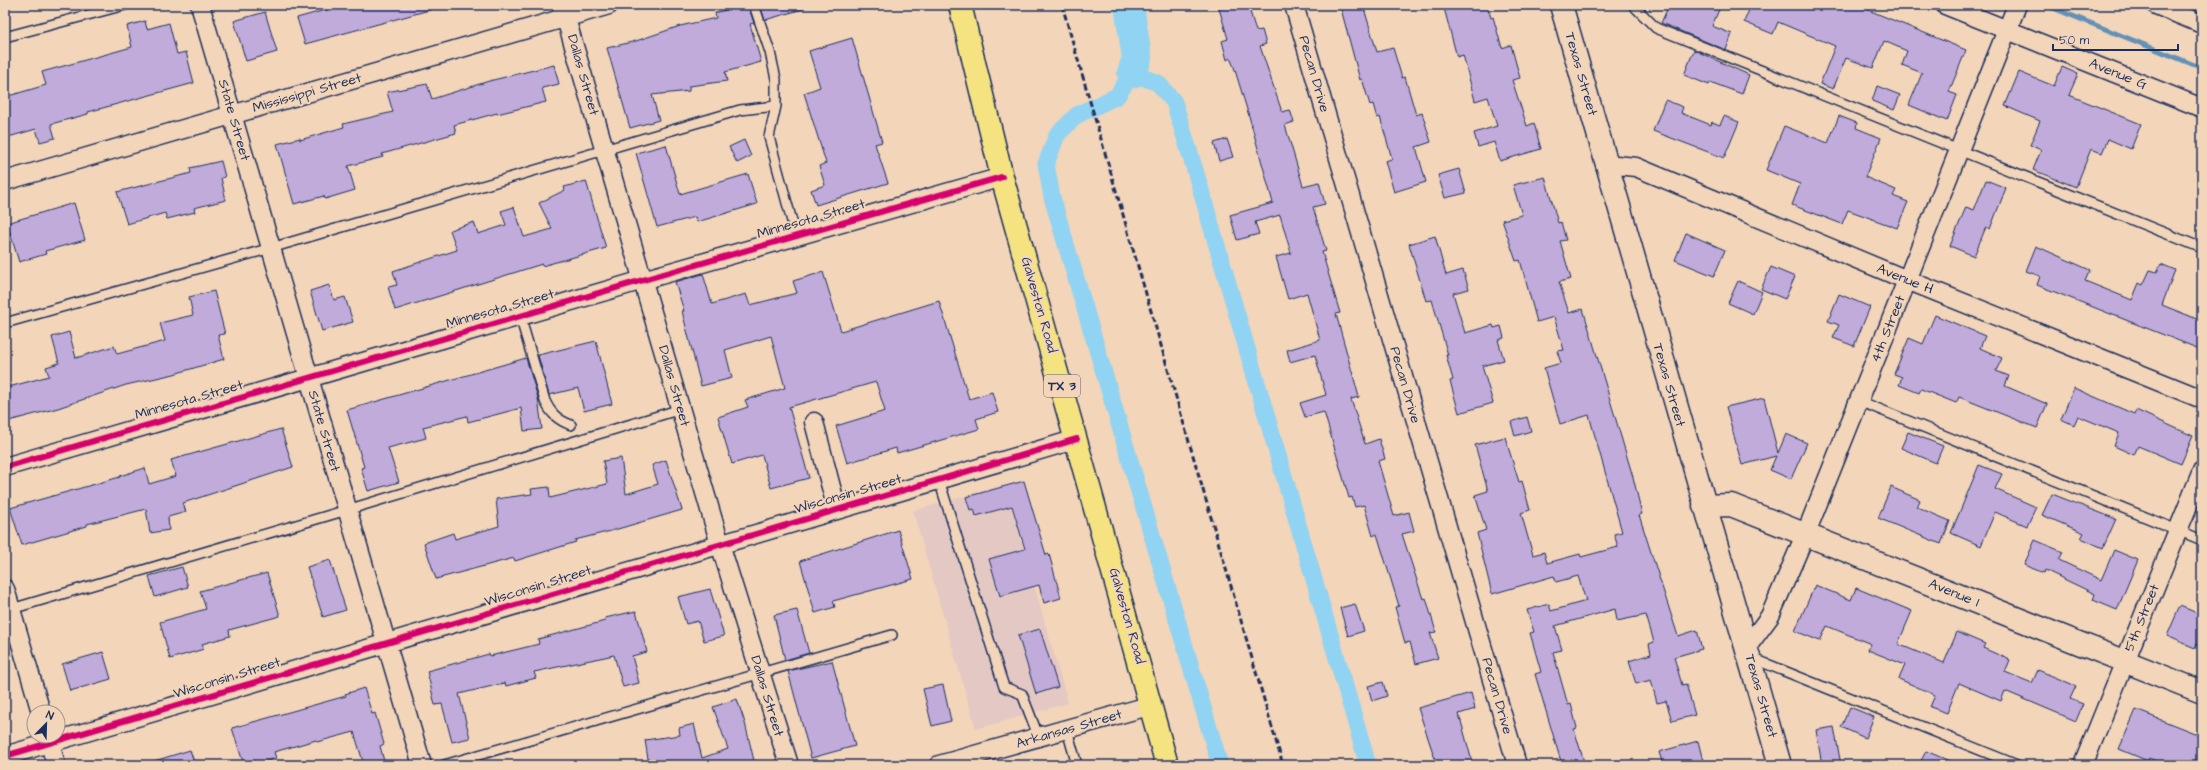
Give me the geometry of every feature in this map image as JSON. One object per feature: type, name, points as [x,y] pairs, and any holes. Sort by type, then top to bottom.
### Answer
[{"type":"main road","name":"Galveston Road","points":[[960,5],[1002,177],[1168,765]]},
{"type":"street","name":"State Street","points":[[200,5],[422,765]]},
{"type":"street","name":"Mississippi Street","points":[[5,182],[232,115],[564,11],[609,5]]},
{"type":"street","name":"Pecan Drive","points":[[1294,5],[1517,765]]},
{"type":"street","name":"Texas Street","points":[[1561,5],[1704,506],[1780,765]]},
{"type":"street","name":"Avenue G","points":[[1945,5],[2202,108]]},
{"type":"street","name":"4th Street","points":[[1748,652],[1770,616],[1806,533],[2018,5]]},
{"type":"street","points":[[2156,5],[2202,24]]},
{"type":"street","name":"Dallas Street","points":[[564,11],[720,544],[789,765]]},
{"type":"street","name":"Avenue H","points":[[1606,164],[1636,167],[1907,280],[2202,399]]},
{"type":"street","name":"Minnesota Street","points":[[5,467],[643,280],[1002,177]]},
{"type":"street","points":[[814,422],[837,510]]},
{"type":"street","name":"Wisconsin Street","points":[[66,734],[386,643],[1077,439]]},
{"type":"street","name":"5th Street","points":[[2083,765],[2202,471]]},
{"type":"street","name":"Avenue I","points":[[1704,506],[1731,505],[1806,533],[2202,692]]},
{"type":"street","points":[[5,589],[8,610],[38,704]]},
{"type":"street","name":"Arkansas Street","points":[[939,765],[1152,705]]},
{"type":"street","name":"Wisconsin Street","points":[[5,756],[36,744]]},
{"type":"street","points":[[50,744],[56,765]]},
{"type":"lane","points":[[5,37],[125,5]]},
{"type":"lane","points":[[754,5],[770,52],[776,80],[776,106],[769,137],[796,236]]},
{"type":"lane","points":[[1633,5],[1656,28],[2202,248]]},
{"type":"lane","points":[[5,323],[271,248],[740,110],[776,106]]},
{"type":"lane","points":[[520,316],[545,401],[550,412],[558,420],[571,425]]},
{"type":"lane","points":[[1859,401],[2202,540]]},
{"type":"lane","points":[[8,610],[348,510],[681,409]]},
{"type":"lane","points":[[939,480],[1004,687],[1022,694],[1039,738]]},
{"type":"lane","points":[[444,765],[892,635]]},
{"type":"lane","points":[[1748,652],[2017,765]]},
{"type":"lane","points":[[1067,730],[1077,765]]},
{"type":"shaded area","points":[[1005,485],[1068,703],[976,729],[913,511]]},
{"type":"building","points":[[343,5],[432,5],[433,9],[305,44],[297,18]]},
{"type":"building","points":[[748,5],[754,23],[750,24],[761,62],[725,72],[727,81],[689,86],[689,91],[652,95],[659,120],[630,128],[607,48],[636,41],[680,26],[716,18],[715,13]]},
{"type":"building","points":[[760,5],[803,5],[803,9],[765,20]]},
{"type":"building","points":[[1218,5],[1248,5],[1256,31],[1262,30],[1266,44],[1260,46],[1282,112],[1290,110],[1294,122],[1285,125],[1303,186],[1319,182],[1325,204],[1313,207],[1326,251],[1322,252],[1340,313],[1336,314],[1359,397],[1351,399],[1365,444],[1379,439],[1385,459],[1378,461],[1394,516],[1409,512],[1414,531],[1402,534],[1423,599],[1426,598],[1436,632],[1430,633],[1438,658],[1416,664],[1410,642],[1405,643],[1395,607],[1399,606],[1377,534],[1373,536],[1364,505],[1355,507],[1352,497],[1349,498],[1324,412],[1305,417],[1300,403],[1326,395],[1315,355],[1290,362],[1287,350],[1320,340],[1307,293],[1288,299],[1276,257],[1291,253],[1280,215],[1255,222],[1259,234],[1237,240],[1230,215],[1273,203],[1234,67],[1230,58],[1227,60],[1222,41],[1228,39]]},
{"type":"building","points":[[1340,5],[1363,5],[1377,52],[1393,48],[1402,78],[1405,77],[1416,115],[1422,113],[1431,142],[1416,147],[1426,182],[1394,192],[1385,161],[1392,159],[1380,117],[1377,118],[1373,104],[1370,105],[1362,79],[1360,80]]},
{"type":"building","points":[[1455,5],[1487,5],[1491,18],[1493,17],[1502,48],[1511,45],[1520,78],[1512,80],[1527,126],[1534,123],[1541,149],[1500,161],[1494,142],[1478,147],[1474,133],[1497,126],[1488,97],[1475,101],[1463,55],[1457,57],[1444,8]]},
{"type":"building","points":[[1669,5],[1721,5],[1712,26],[1732,34],[1726,50],[1661,23]]},
{"type":"building","points":[[1751,5],[1856,5],[1966,50],[1949,92],[1957,95],[1947,121],[1909,105],[1922,73],[1902,65],[1907,51],[1884,41],[1873,68],[1846,58],[1833,89],[1820,84],[1835,46],[1778,22],[1773,34],[1744,22]]},
{"type":"building","points":[[265,12],[277,52],[246,61],[234,21]]},
{"type":"building","points":[[145,21],[147,29],[169,23],[177,54],[186,52],[194,83],[88,112],[88,114],[51,124],[55,138],[40,142],[36,129],[5,138],[5,97],[46,85],[42,72],[132,47],[127,26]]},
{"type":"building","points":[[852,38],[882,142],[875,144],[888,183],[816,205],[811,190],[825,185],[819,166],[826,163],[804,93],[820,87],[809,51]]},
{"type":"building","points":[[1694,50],[1749,75],[1742,94],[1710,82],[1709,85],[1684,75]]},
{"type":"building","points":[[554,65],[559,84],[542,88],[546,102],[497,113],[454,125],[456,133],[382,154],[383,157],[348,166],[355,190],[325,199],[324,196],[294,204],[277,144],[300,138],[300,140],[344,127],[343,124],[393,112],[387,92],[427,84],[432,99],[489,81]]},
{"type":"building","points":[[2062,67],[2078,74],[2069,95],[2141,124],[2131,149],[2108,139],[2102,153],[2091,149],[2076,187],[2033,170],[2041,150],[2030,145],[2040,121],[2005,106],[2019,72],[2054,86]]},
{"type":"building","points":[[1877,86],[1900,95],[1894,110],[1872,101]]},
{"type":"building","points":[[1665,100],[1683,107],[1681,113],[1711,125],[1712,122],[1720,125],[1724,116],[1739,122],[1724,158],[1653,131]]},
{"type":"building","points":[[1839,116],[1857,123],[1856,128],[1881,138],[1865,177],[1896,190],[1893,196],[1908,202],[1897,228],[1848,210],[1842,224],[1792,205],[1800,184],[1766,170],[1784,126],[1828,143]]},
{"type":"building","points":[[1227,139],[1233,157],[1219,161],[1214,143]]},
{"type":"building","points":[[744,140],[751,156],[737,163],[729,147]]},
{"type":"building","points":[[666,145],[680,194],[748,174],[757,204],[697,222],[695,217],[657,227],[636,153]]},
{"type":"building","points":[[221,161],[225,177],[221,178],[226,200],[194,208],[195,212],[167,219],[165,213],[127,224],[117,192],[191,173],[190,168]]},
{"type":"building","points":[[1459,169],[1466,193],[1445,198],[1438,175]]},
{"type":"building","points":[[1545,177],[1558,223],[1561,222],[1566,240],[1560,241],[1571,279],[1559,282],[1569,313],[1583,309],[1633,477],[1642,514],[1639,515],[1678,636],[1697,630],[1702,649],[1674,657],[1682,685],[1686,684],[1695,715],[1672,721],[1666,701],[1657,703],[1651,680],[1636,684],[1629,661],[1651,654],[1649,644],[1654,642],[1646,615],[1617,621],[1615,609],[1555,626],[1562,650],[1553,652],[1568,705],[1571,704],[1577,728],[1574,729],[1585,765],[1562,765],[1535,674],[1541,672],[1530,633],[1534,632],[1527,610],[1549,604],[1551,611],[1586,601],[1578,576],[1556,582],[1554,576],[1492,594],[1477,533],[1486,530],[1475,495],[1488,491],[1475,445],[1505,437],[1519,482],[1522,481],[1530,510],[1521,513],[1533,555],[1544,552],[1547,563],[1580,554],[1581,557],[1618,547],[1614,534],[1622,532],[1589,415],[1560,424],[1544,368],[1561,363],[1557,351],[1564,350],[1554,317],[1537,322],[1520,260],[1516,261],[1502,220],[1522,215],[1513,185]]},
{"type":"building","points":[[1986,180],[2006,188],[1990,229],[1986,227],[1974,256],[1950,246],[1966,207],[1974,210]]},
{"type":"building","points":[[586,181],[606,248],[542,266],[542,264],[395,310],[388,287],[397,285],[393,271],[457,250],[450,230],[474,222],[478,234],[506,225],[501,211],[514,207],[524,237],[552,229],[539,203],[565,190],[564,187]]},
{"type":"building","points":[[74,203],[85,240],[45,251],[46,254],[19,262],[7,223]]},
{"type":"building","points":[[1686,233],[1725,250],[1714,276],[1675,260]]},
{"type":"building","points":[[1435,236],[1446,275],[1463,270],[1469,289],[1453,293],[1465,333],[1493,325],[1494,328],[1501,326],[1504,338],[1498,340],[1504,360],[1482,366],[1493,403],[1459,413],[1450,381],[1453,380],[1446,355],[1448,355],[1432,300],[1426,301],[1409,244]]},
{"type":"building","points":[[2036,246],[2090,270],[2085,281],[2132,300],[2139,283],[2143,285],[2150,270],[2157,272],[2161,264],[2175,270],[2162,305],[2202,321],[2202,350],[2037,285],[2040,276],[2026,271]]},
{"type":"building","points":[[1771,267],[1795,277],[1785,299],[1761,289]]},
{"type":"building","points":[[823,272],[841,331],[939,301],[969,399],[992,392],[998,412],[976,419],[979,429],[897,453],[896,448],[847,463],[836,426],[885,411],[876,382],[789,407],[809,478],[771,488],[762,455],[732,464],[718,417],[748,407],[745,400],[785,388],[771,336],[725,350],[732,378],[701,386],[682,311],[684,311],[675,282],[703,274],[712,304],[746,294],[750,305],[797,293],[793,281]]},
{"type":"building","points":[[1738,281],[1762,292],[1753,314],[1728,303]]},
{"type":"building","points":[[329,285],[334,300],[345,297],[353,322],[322,331],[310,291]]},
{"type":"building","points":[[214,291],[225,334],[218,335],[224,359],[174,374],[126,385],[58,408],[5,422],[5,388],[49,376],[46,367],[59,363],[52,337],[69,332],[76,358],[114,346],[117,354],[165,341],[160,323],[193,315],[189,297]]},
{"type":"building","points":[[1839,294],[1870,307],[1854,346],[1833,338],[1839,325],[1828,321]]},
{"type":"building","points":[[1935,315],[1985,336],[1980,348],[2002,358],[1996,371],[2009,376],[2005,386],[2047,404],[2037,428],[1959,397],[1956,403],[1921,389],[1919,393],[1899,385],[1902,377],[1894,374],[1909,338],[1923,344]]},
{"type":"building","points":[[596,341],[612,404],[584,411],[578,388],[549,395],[538,355]]},
{"type":"building","points":[[526,358],[538,398],[542,429],[524,431],[521,408],[468,422],[467,416],[423,427],[426,438],[388,448],[399,482],[368,491],[361,468],[364,467],[347,410]]},
{"type":"building","points":[[2074,388],[2134,414],[2136,410],[2193,436],[2181,464],[2138,446],[2134,455],[2114,446],[2119,433],[2078,416],[2074,425],[2061,419]]},
{"type":"building","points":[[1764,398],[1778,453],[1786,434],[1807,443],[1791,479],[1770,470],[1776,456],[1742,465],[1726,407]]},
{"type":"building","points":[[1527,417],[1531,431],[1515,436],[1511,422]]},
{"type":"building","points":[[281,429],[293,467],[183,503],[186,512],[168,517],[169,530],[150,533],[146,509],[87,524],[87,526],[22,545],[10,508],[120,477],[145,468],[149,484],[176,476],[171,460]]},
{"type":"building","points":[[1908,432],[1943,446],[1936,463],[1901,448]]},
{"type":"building","points":[[621,458],[626,494],[658,484],[652,465],[666,460],[682,510],[575,540],[576,542],[515,561],[514,558],[436,579],[424,543],[453,533],[455,539],[499,526],[496,499],[532,494],[531,489],[549,487],[550,498],[607,484],[603,461]]},
{"type":"building","points":[[1979,465],[2002,474],[1995,489],[2036,507],[2027,526],[1995,512],[1981,546],[1951,533]]},
{"type":"building","points":[[1024,481],[1046,555],[1049,554],[1061,598],[1044,603],[1039,585],[1000,596],[989,559],[1025,549],[1012,506],[976,516],[974,509],[970,510],[966,497]]},
{"type":"building","points":[[1891,487],[1920,500],[1917,507],[1950,521],[1941,544],[1878,518]]},
{"type":"building","points":[[2052,494],[2116,519],[2103,548],[2081,538],[2084,533],[2042,515]]},
{"type":"building","points":[[898,530],[913,579],[833,601],[835,607],[815,613],[800,561]]},
{"type":"building","points":[[2035,540],[2063,552],[2059,560],[2101,580],[2114,550],[2138,560],[2117,610],[2093,600],[2095,594],[2045,570],[2044,573],[2024,565]]},
{"type":"building","points":[[330,560],[346,610],[323,617],[307,567]]},
{"type":"building","points":[[182,567],[188,587],[155,597],[149,576]]},
{"type":"building","points":[[267,573],[280,616],[229,630],[230,636],[202,644],[204,649],[170,659],[160,622],[206,609],[200,591]]},
{"type":"building","points":[[1815,585],[1851,600],[1856,588],[1912,611],[1898,644],[1944,663],[1957,632],[1985,644],[1983,648],[2010,660],[2005,672],[2032,683],[2038,670],[2076,686],[2070,699],[2083,704],[2076,721],[2005,691],[2001,701],[1959,683],[1947,713],[1930,707],[1935,695],[1899,679],[1905,665],[1868,650],[1871,644],[1827,626],[1820,641],[1795,631]]},
{"type":"building","points":[[710,589],[724,636],[704,641],[698,621],[686,624],[678,597]]},
{"type":"building","points":[[1355,604],[1364,631],[1348,636],[1340,608]]},
{"type":"building","points":[[2180,606],[2202,615],[2202,631],[2195,648],[2167,636]]},
{"type":"building","points":[[797,610],[809,653],[785,660],[774,615]]},
{"type":"building","points":[[636,611],[647,652],[632,656],[639,683],[623,687],[614,655],[534,672],[536,678],[506,686],[505,683],[459,694],[470,738],[452,742],[442,704],[435,705],[427,671],[489,654],[490,656],[539,644],[538,639],[605,621],[605,618]]},
{"type":"building","points":[[1040,629],[1058,687],[1036,694],[1018,635]]},
{"type":"building","points":[[103,652],[111,679],[70,691],[62,664]]},
{"type":"building","points":[[832,661],[855,746],[811,758],[788,671]]},
{"type":"building","points":[[1383,682],[1387,696],[1372,701],[1368,686]]},
{"type":"building","points":[[943,685],[951,721],[932,726],[923,689]]},
{"type":"building","points":[[364,688],[372,714],[375,713],[384,744],[380,746],[385,765],[364,765],[354,732],[317,742],[316,740],[274,752],[276,758],[255,765],[244,765],[232,728],[346,696],[345,694]]},
{"type":"building","points":[[1471,693],[1475,709],[1459,714],[1473,765],[1437,765],[1418,708]]},
{"type":"building","points":[[737,699],[745,723],[755,765],[649,765],[645,740],[680,735],[679,728],[694,724],[702,758],[728,749],[713,707]]},
{"type":"building","points":[[1850,707],[1874,717],[1865,738],[1841,727]]},
{"type":"building","points":[[2136,710],[2202,736],[2202,765],[2165,765],[2149,758],[2148,761],[2119,749]]},
{"type":"building","points":[[1834,727],[1841,765],[1822,765],[1816,730]]},
{"type":"building","points":[[1698,741],[1704,765],[1663,765],[1659,752]]},
{"type":"building","points":[[190,750],[195,765],[152,765],[151,762]]},
{"type":"building","points":[[1926,751],[1959,765],[1919,765]]},
{"type":"waterway","points":[[1129,5],[1137,58],[1132,73]]},
{"type":"waterway","points":[[2048,6],[2202,68]]},
{"type":"waterway","points":[[1220,765],[1052,197],[1046,164],[1057,135],[1077,115],[1117,96],[1132,73],[1158,83],[1174,102],[1368,765]]},
{"type":"railway","points":[[1062,5],[1283,765]]},
{"type":"cycle path","points":[[5,467],[643,280],[1002,177]]},
{"type":"cycle path","points":[[5,756],[1077,439]]}]
